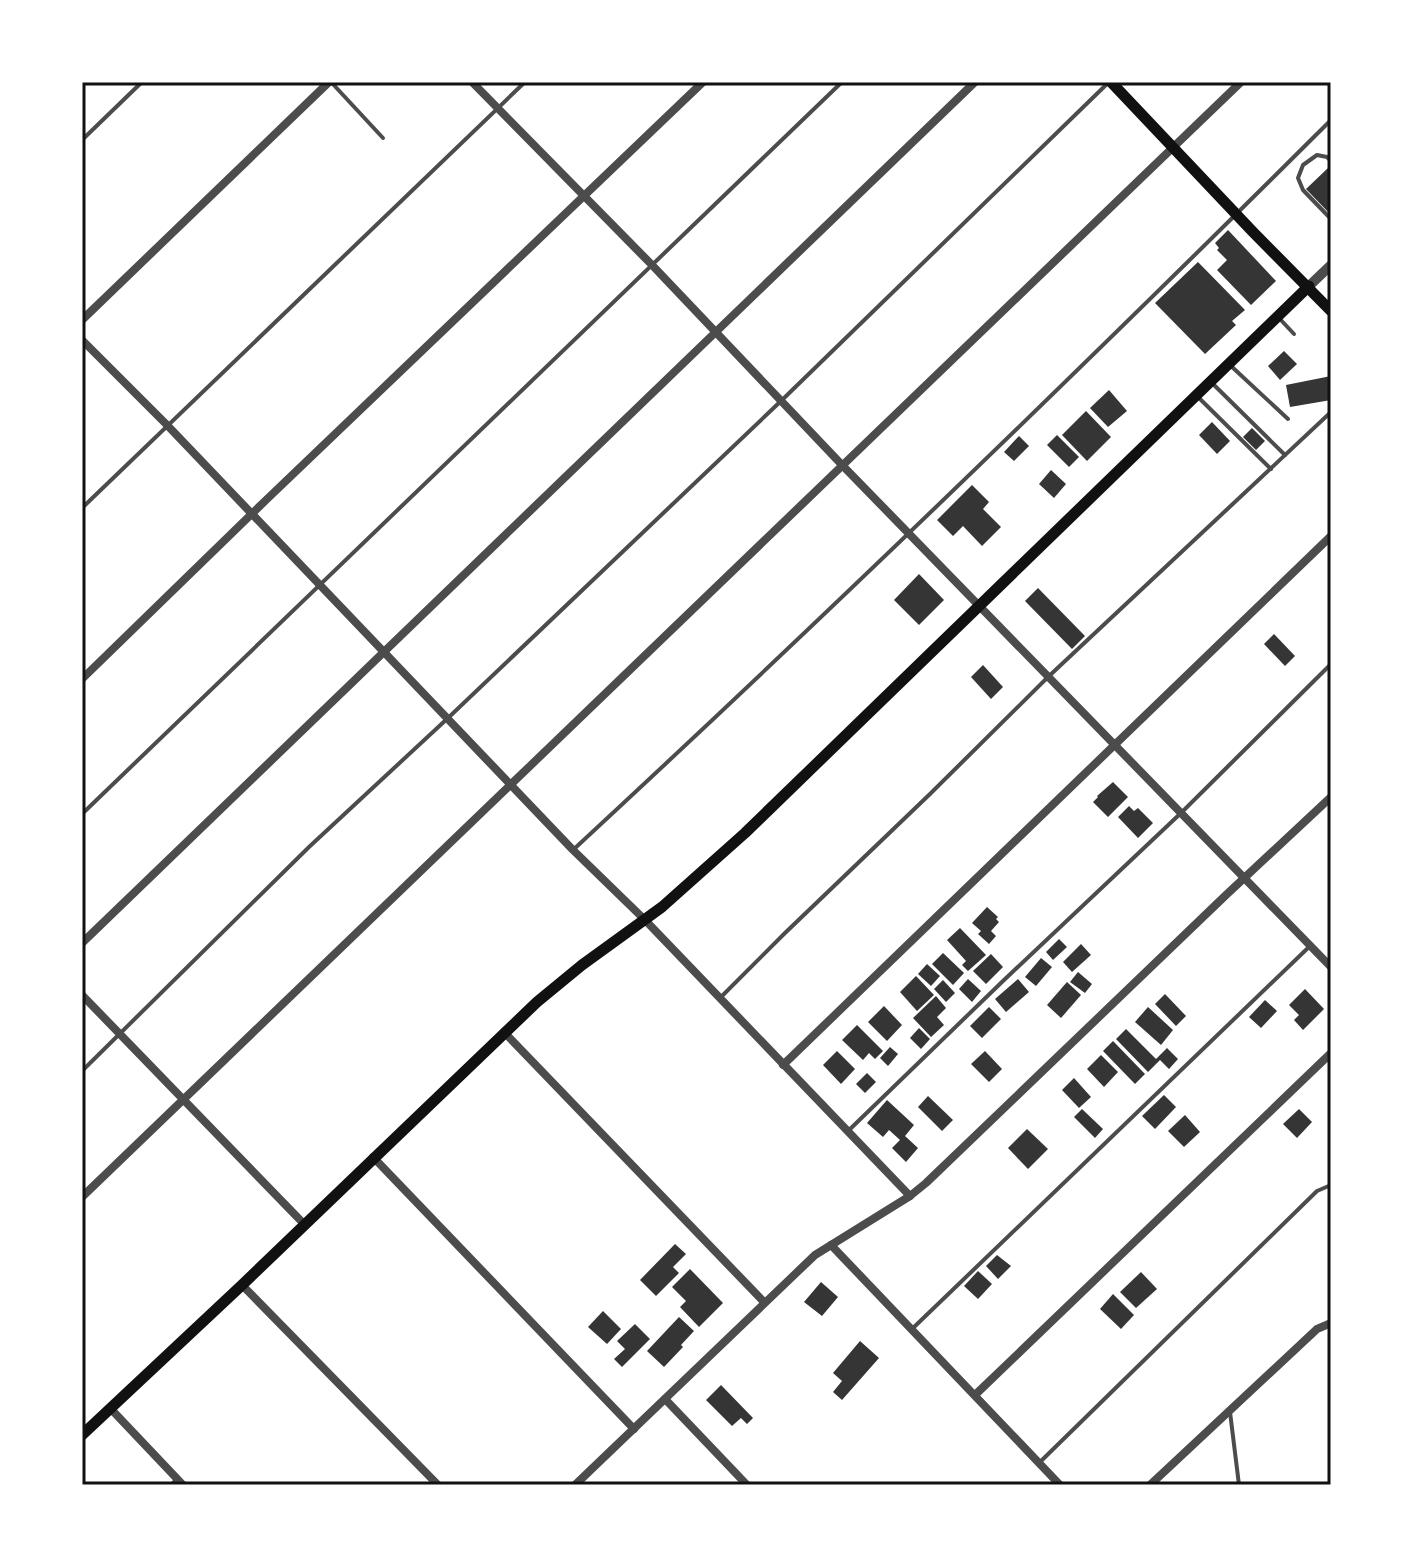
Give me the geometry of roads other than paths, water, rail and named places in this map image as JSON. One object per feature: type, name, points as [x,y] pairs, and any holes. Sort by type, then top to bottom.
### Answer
[{"type":"main road","points":[[1110,82],[1331,311]]},
{"type":"main road","points":[[82,1435],[504,1032],[559,983],[645,920],[745,833],[1309,286]]},
{"type":"street","points":[[82,320],[330,82]]},
{"type":"street","points":[[472,82],[1331,967]]},
{"type":"street","points":[[82,679],[703,82]]},
{"type":"street","points":[[82,943],[975,82]]},
{"type":"street","points":[[82,1197],[1241,82]]},
{"type":"street","points":[[1309,286],[1331,265]]},
{"type":"street","points":[[82,340],[910,1196]]},
{"type":"street","points":[[783,1065],[1331,536]]},
{"type":"street","points":[[575,1485],[815,1255],[926,1183],[1331,797]]},
{"type":"street","points":[[82,995],[304,1224]]},
{"type":"street","points":[[504,1032],[764,1302]]},
{"type":"street","points":[[975,1395],[1331,1053]]},
{"type":"street","points":[[373,1157],[634,1429]]},
{"type":"street","points":[[831,1245],[1060,1485]]},
{"type":"street","points":[[242,1285],[438,1485]]},
{"type":"street","points":[[1150,1485],[1317,1329],[1331,1323]]},
{"type":"street","points":[[665,1399],[747,1485]]},
{"type":"street","points":[[110,1408],[177,1483]]},
{"type":"lane","points":[[82,140],[142,82]]},
{"type":"lane","points":[[330,82],[383,138]]},
{"type":"lane","points":[[82,508],[525,82]]},
{"type":"lane","points":[[82,814],[842,82]]},
{"type":"lane","points":[[82,1071],[309,847],[781,401],[1110,82]]},
{"type":"lane","points":[[573,850],[909,534],[1331,120]]},
{"type":"lane","points":[[1331,161],[1317,155],[1303,165],[1298,178],[1303,190],[1331,219]]},
{"type":"lane","points":[[1277,317],[1294,334]]},
{"type":"lane","points":[[1228,364],[1288,419]]},
{"type":"lane","points":[[1211,381],[1285,455]]},
{"type":"lane","points":[[1196,395],[1271,469]]},
{"type":"lane","points":[[720,999],[1048,677],[1331,412]]},
{"type":"lane","points":[[847,1132],[1181,813],[1331,664]]},
{"type":"lane","points":[[912,1329],[1310,946]]},
{"type":"lane","points":[[1039,1463],[1317,1191],[1331,1185]]},
{"type":"lane","points":[[1230,1409],[1239,1485]]}]
